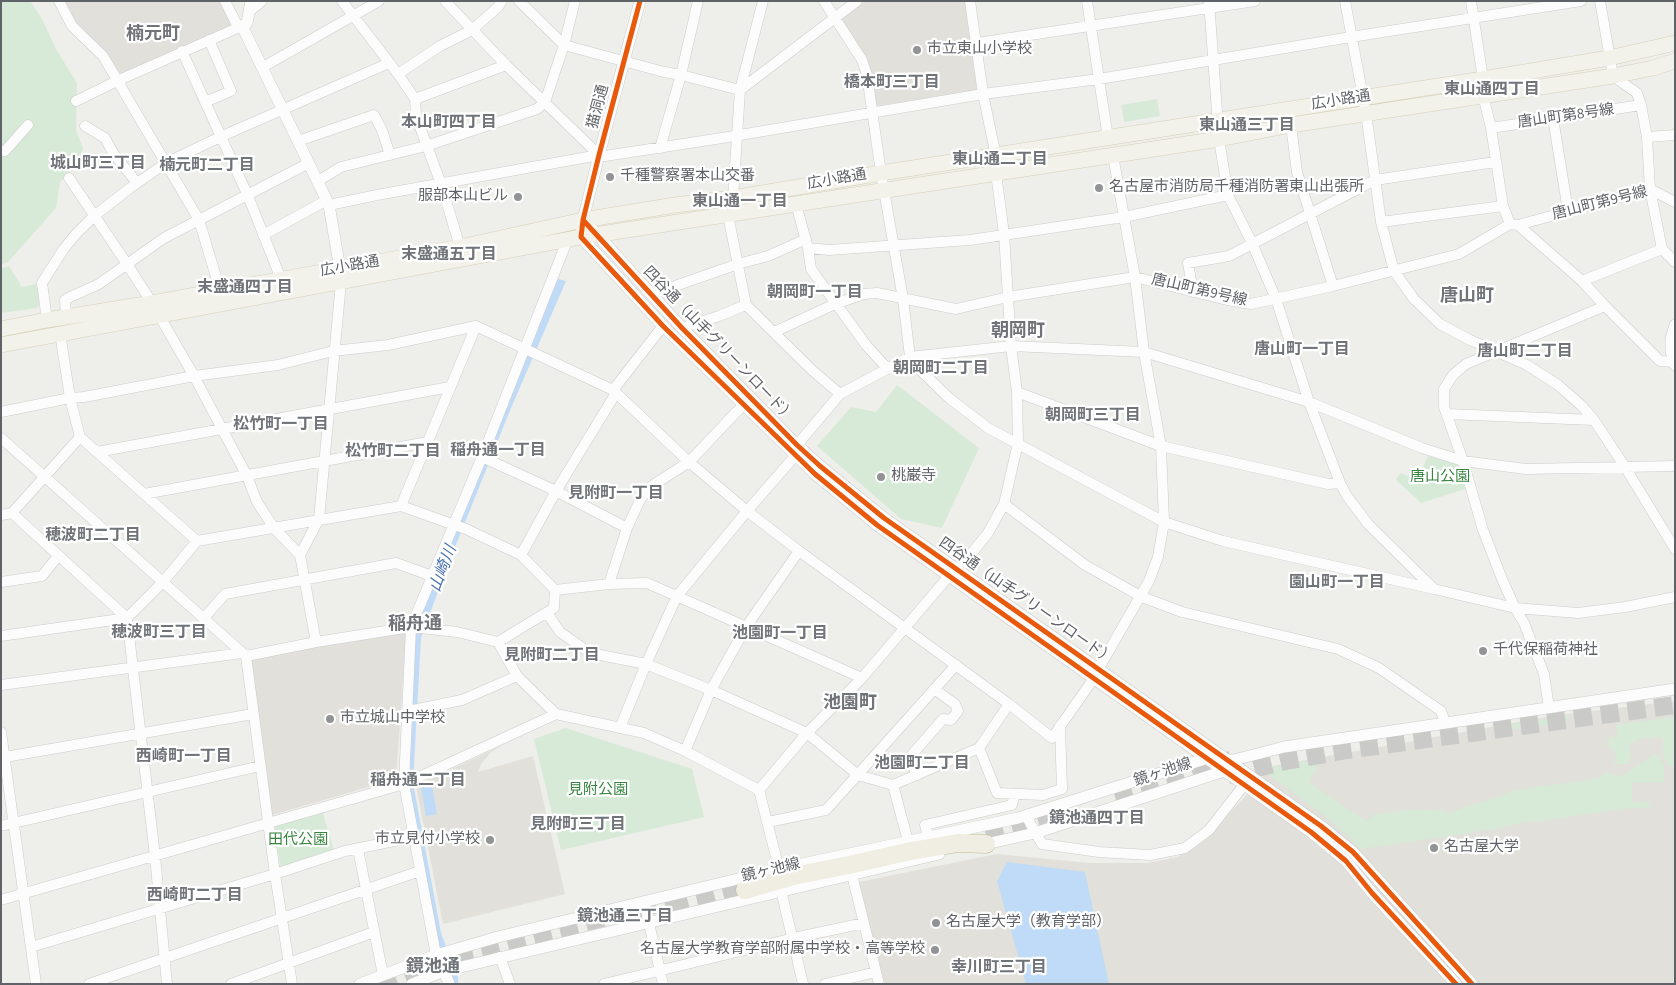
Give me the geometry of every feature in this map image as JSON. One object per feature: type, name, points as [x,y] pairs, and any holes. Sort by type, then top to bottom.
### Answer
[{"type":"highway","points":[[745,890],[793,876],[851,870],[911,851],[948,845],[986,844]]},
{"type":"main road","name":"広小路通","points":[[1,345],[60,333],[220,290],[281,279],[341,275],[583,220],[1483,79],[1610,58],[1675,43]]},
{"type":"main road","name":"広小路通","points":[[1,329],[66,316],[155,309],[341,275],[678,221],[1113,156],[1366,113],[1613,76],[1653,68],[1675,61]]},
{"type":"street","points":[[59,1],[72,26],[103,56],[119,80],[119,85],[199,220],[220,290]]},
{"type":"street","points":[[226,1],[263,67],[328,203],[341,275],[319,519],[300,556]]},
{"type":"street","points":[[76,101],[182,51],[247,23],[250,6],[262,1]]},
{"type":"street","points":[[342,1],[415,99],[416,116],[460,247]]},
{"type":"street","points":[[263,67],[379,1]]},
{"type":"street","points":[[445,1],[506,65],[599,155]]},
{"type":"street","points":[[398,74],[440,46],[472,30],[498,7],[502,1]]},
{"type":"street","points":[[519,1],[564,45],[740,90]]},
{"type":"street","points":[[318,181],[341,168],[426,146],[537,109],[545,102],[564,45],[575,1]]},
{"type":"street","name":"猫洞通","points":[[574,239],[583,220],[640,1]]},
{"type":"street","points":[[660,148],[681,75],[698,1]]},
{"type":"street","points":[[732,198],[740,90],[763,1]]},
{"type":"street","points":[[824,1],[862,60],[867,75],[881,173],[903,299],[910,357],[918,368],[949,398],[988,428],[1164,522],[1223,540],[1515,608],[1578,613],[1625,607],[1675,597]]},
{"type":"street","points":[[740,90],[857,1]]},
{"type":"street","points":[[970,1],[984,94],[996,156]]},
{"type":"street","points":[[1087,1],[1108,138]]},
{"type":"street","points":[[977,43],[1092,27],[1209,4],[1255,1]]},
{"type":"street","points":[[1345,1],[1366,113],[1381,222],[1394,271],[1414,299],[1440,324],[1527,365],[1558,385],[1582,406],[1594,420],[1675,549]]},
{"type":"street","points":[[1471,1],[1502,206],[1514,224],[1582,281],[1660,361],[1674,364],[1671,339],[1675,325]]},
{"type":"street","points":[[263,236],[328,203],[599,155],[605,156],[660,148],[984,94],[1099,79],[1581,1]]},
{"type":"street","points":[[1600,1],[1613,76],[1637,93],[1647,137],[1650,189],[1662,249],[1675,262]]},
{"type":"street","points":[[1209,4],[1219,139],[1228,195],[1252,243],[1276,299],[1309,402],[1340,483],[1347,496],[1368,524],[1434,589]]},
{"type":"street","points":[[204,102],[231,91],[209,40]]},
{"type":"street","points":[[182,51],[248,196],[281,279]]},
{"type":"street","points":[[47,320],[42,283],[63,250],[94,216],[166,163],[220,137],[389,63]]},
{"type":"street","points":[[415,99],[506,65]]},
{"type":"street","name":"唐山町第8号線","points":[[1490,128],[1640,105]]},
{"type":"street","points":[[298,141],[374,115],[382,130],[390,155]]},
{"type":"street","points":[[1553,118],[1568,211]]},
{"type":"street","points":[[1,151],[5,151],[28,125]]},
{"type":"street","points":[[1291,125],[1297,172],[1333,286]]},
{"type":"street","points":[[85,126],[105,138],[113,153],[138,183]]},
{"type":"street","points":[[1647,137],[1675,135]]},
{"type":"street","points":[[1,412],[194,376],[278,365],[334,352],[388,345],[476,326],[614,391],[689,462],[747,511],[1009,704],[1052,738],[1097,673],[1142,597],[1158,557],[1164,522],[1161,446],[1144,352],[1135,277],[1113,156]]},
{"type":"street","points":[[1193,292],[1188,263],[1229,256],[1375,180],[1496,162]]},
{"type":"street","points":[[66,316],[65,300],[99,284],[164,238],[309,163]]},
{"type":"street","points":[[759,790],[807,733],[862,678],[954,573],[988,532],[1004,504],[1018,443],[1018,392],[1011,346],[1004,234],[996,173]]},
{"type":"street","points":[[68,178],[127,264],[155,309],[194,376],[247,476],[257,502],[274,528],[300,556],[316,642]]},
{"type":"street","name":"唐山町第9号線","points":[[774,332],[835,304],[864,294],[877,293],[956,309],[1008,297],[1135,277],[1227,300],[1251,304],[1333,286],[1459,254],[1514,224],[1650,189],[1675,202]]},
{"type":"street","points":[[652,294],[738,264],[807,244],[829,250],[893,247],[970,240],[1124,217],[1228,195]]},
{"type":"street","points":[[796,204],[807,244],[811,269],[866,345],[887,368]]},
{"type":"street","points":[[1381,222],[1502,206]]},
{"type":"street","points":[[728,215],[746,305],[840,394]]},
{"type":"street","name":"四谷通（山手グリーンロード）","points":[[583,220],[796,450]]},
{"type":"street","points":[[449,984],[436,955],[414,837],[408,782],[411,627],[432,576],[486,459],[526,348],[574,239],[744,404],[877,525],[954,573],[1097,673],[1208,758]]},
{"type":"street","points":[[1582,281],[1662,249]]},
{"type":"street","points":[[682,328],[746,305]]},
{"type":"street","points":[[1549,708],[1544,674],[1524,623],[1515,608],[1491,553],[1444,406],[1444,389],[1453,375],[1466,364],[1605,306]]},
{"type":"street","points":[[401,506],[476,326]]},
{"type":"street","points":[[522,555],[556,491],[614,391],[663,326]]},
{"type":"street","points":[[60,333],[70,398],[80,437],[197,541]]},
{"type":"street","points":[[620,728],[646,664],[677,596],[840,394],[910,357],[1011,346],[1144,352],[1309,402],[1422,448],[1463,461],[1526,469],[1675,466]]},
{"type":"street","points":[[97,452],[450,388]]},
{"type":"street","points":[[1018,392],[1161,446],[1328,484],[1340,483]]},
{"type":"street","points":[[609,584],[627,528],[640,498],[653,485],[689,462],[744,404]]},
{"type":"street","points":[[1447,414],[1594,420]]},
{"type":"street","points":[[80,437],[45,476],[6,514],[58,556],[126,618],[156,856],[167,984]]},
{"type":"street","points":[[1,438],[244,655],[292,984]]},
{"type":"street","points":[[144,494],[428,442]]},
{"type":"street","points":[[486,459],[556,491],[627,528]]},
{"type":"street","points":[[1004,504],[1085,565],[1142,597],[1182,612],[1338,648],[1379,668],[1441,711],[1445,722]]},
{"type":"street","points":[[1,636],[126,618],[163,582],[197,541],[401,506],[465,529],[522,555],[554,590],[554,608],[498,642],[457,632],[411,627],[244,655],[1,685]]},
{"type":"street","points":[[685,751],[711,690],[746,627],[799,551]]},
{"type":"street","points":[[1,582],[42,576],[58,556]]},
{"type":"street","points":[[204,618],[225,594],[396,563],[432,576]]},
{"type":"street","points":[[554,590],[609,584],[647,583],[862,678]]},
{"type":"street","points":[[547,613],[560,632],[590,653],[646,664],[711,690],[807,733],[858,775],[893,785],[979,748],[1009,704]]},
{"type":"street","points":[[498,642],[518,676],[556,714],[644,733],[685,751],[759,790],[778,869]]},
{"type":"street","points":[[768,822],[826,810],[956,665]]},
{"type":"street","name":"四谷通（山手グリーンロード）","points":[[1097,673],[1227,766],[1321,826],[1354,852],[1472,984]]},
{"type":"street","points":[[408,711],[462,700],[518,676]]},
{"type":"street","points":[[917,775],[909,758],[943,719],[951,720],[958,711],[955,704],[934,689]]},
{"type":"street","points":[[1456,984],[1384,906],[1346,861],[1311,832],[1244,786],[1227,766],[1284,747],[1675,689]]},
{"type":"street","points":[[5,758],[253,714]]},
{"type":"street","points":[[1,900],[408,782],[556,714]]},
{"type":"street","points":[[979,748],[997,793],[1043,795],[1062,789],[1060,726]]},
{"type":"street","points":[[1,732],[36,984]]},
{"type":"street","name":"鏡ヶ池線","points":[[360,984],[436,955],[498,937],[778,869],[1026,816],[1208,758],[1227,766]]},
{"type":"street","points":[[1,826],[260,766]]},
{"type":"street","name":"鏡ヶ池線","points":[[986,844],[1035,833],[1227,766]]},
{"type":"street","points":[[893,785],[908,841]]},
{"type":"street","points":[[1026,816],[1042,844],[1099,852],[1150,855],[1184,848],[1209,830],[1244,786]]},
{"type":"street","points":[[928,838],[925,826],[1012,805],[1015,794]]},
{"type":"street","points":[[32,947],[345,851],[414,837]]},
{"type":"street","points":[[358,848],[383,975]]},
{"type":"street","points":[[851,870],[879,984]]},
{"type":"street","name":"鏡ヶ池線","points":[[412,984],[444,971],[781,890],[851,870]]},
{"type":"street","points":[[89,984],[420,871]]},
{"type":"street","points":[[781,890],[804,984]]},
{"type":"street","points":[[644,902],[663,984]]},
{"type":"street","points":[[604,984],[864,923]]},
{"type":"street","points":[[231,984],[374,932]]},
{"type":"street","points":[[500,957],[510,984]]},
{"type":"street","points":[[825,984],[876,972]]},
{"type":"shaded area","points":[[62,1],[220,1],[230,26],[122,74],[105,53],[73,23]]},
{"type":"shaded area","name":"市立東山小学校","points":[[863,1],[966,1],[977,91],[875,106],[867,63],[839,19]]},
{"type":"shaded area","name":"市立城山中学校","points":[[401,632],[406,635],[396,779],[272,815],[251,659]]},
{"type":"shaded area","name":"名古屋大学","points":[[1675,701],[1675,984],[879,984],[854,883],[997,854],[1088,863],[1148,863],[1177,857],[1203,842],[1273,766],[1552,716]]},
{"type":"shaded area","name":"市立見付小学校","points":[[503,745],[490,753],[481,764],[478,772],[533,756],[565,894],[443,924],[416,786]]},
{"type":"green space","points":[[1,1],[30,1],[41,17],[57,51],[77,83],[76,130],[83,148],[80,162],[60,182],[56,208],[8,262],[1,264]]},
{"type":"green space","points":[[1157,99],[1160,116],[1124,122],[1121,105]]},
{"type":"green space","points":[[9,266],[22,287],[36,284],[40,303],[37,308],[1,313],[1,268]]},
{"type":"green space","points":[[897,385],[979,448],[942,528],[901,519],[817,446],[851,407],[876,412]]},
{"type":"green space","name":"唐山公園","points":[[1428,456],[1457,464],[1465,489],[1421,503],[1396,480],[1400,473],[1418,480]]},
{"type":"green space","points":[[1571,716],[1566,722],[1516,729],[1512,729],[1508,724]]},
{"type":"green space","points":[[1675,717],[1675,766],[1668,766],[1662,752],[1664,745],[1662,737],[1639,739],[1629,744],[1631,756],[1628,764],[1614,764],[1616,753],[1608,745],[1610,737],[1618,738],[1616,725]]},
{"type":"green space","name":"見附公園","points":[[566,728],[692,769],[704,817],[561,850],[534,739]]},
{"type":"green space","points":[[1654,754],[1660,758],[1664,766],[1664,782],[1632,783],[1632,803],[1647,802],[1651,807],[1620,809],[1542,821],[1529,821],[1495,829],[1361,849],[1329,819],[1267,773],[1274,766],[1323,759],[1308,782],[1366,821],[1375,814],[1419,809],[1423,811],[1442,810],[1448,813],[1502,796],[1510,791],[1600,778],[1605,772],[1617,776],[1625,775]]},
{"type":"green space","name":"田代公園","points":[[323,813],[334,851],[280,867],[275,826]]},
{"type":"water","name":"山崎川","points":[[558,279],[566,281],[511,408],[447,567],[421,638],[413,783],[441,933],[458,978],[458,984],[450,984],[435,934],[407,787],[417,620]]},
{"type":"water","points":[[432,785],[437,814],[426,816],[421,787]]},
{"type":"water","points":[[1007,862],[1085,872],[1109,984],[1026,984],[997,881]]},
{"type":"tunnel","points":[[1228,775],[1286,761],[1347,750],[1675,705]]},
{"type":"tunnel","points":[[1114,793],[1231,760]]},
{"type":"tunnel","points":[[987,839],[1068,818]]},
{"type":"tunnel","points":[[671,908],[745,890]]},
{"type":"tunnel","points":[[379,984],[465,953],[681,898]]},
{"type":"cycle path","points":[[640,1],[599,155],[583,220],[581,237],[663,326],[815,474],[877,525],[1311,832],[1346,861],[1372,893],[1456,984]]},
{"type":"cycle path","points":[[583,220],[682,328],[820,466],[884,518],[1321,826],[1353,852],[1472,984]]},
{"type":"place","name":"市立東山小学校","points":[[917,50]]},
{"type":"place","name":"千種警察署本山交番","points":[[610,177]]},
{"type":"place","name":"名古屋市消防局千種消防署東山出張所","points":[[1099,188]]},
{"type":"place","name":"服部本山ビル","points":[[518,197]]},
{"type":"place","name":"桃巌寺","points":[[881,477]]},
{"type":"place","name":"千代保稲荷神社","points":[[1483,651]]},
{"type":"place","name":"市立城山中学校","points":[[330,719]]},
{"type":"place","name":"市立見付小学校","points":[[490,840]]},
{"type":"place","name":"名古屋大学","points":[[1434,848]]},
{"type":"place","name":"名古屋大学（教育学部）","points":[[936,923]]},
{"type":"place","name":"名古屋大学教育学部附属中学校・高等学校","points":[[935,950]]},
{"type":"district","name":"楠元町","points":[[153,35]]},
{"type":"district","name":"橋本町三丁目","points":[[892,83]]},
{"type":"district","name":"東山通四丁目","points":[[1492,90]]},
{"type":"district","name":"本山町四丁目","points":[[449,123]]},
{"type":"district","name":"東山通三丁目","points":[[1247,126]]},
{"type":"district","name":"東山通二丁目","points":[[1000,160]]},
{"type":"district","name":"城山町三丁目","points":[[98,164]]},
{"type":"district","name":"楠元町二丁目","points":[[207,166]]},
{"type":"district","name":"東山通一丁目","points":[[740,202]]},
{"type":"district","name":"末盛通五丁目","points":[[449,255]]},
{"type":"district","name":"末盛通四丁目","points":[[245,288]]},
{"type":"district","name":"朝岡町一丁目","points":[[815,293]]},
{"type":"district","name":"唐山町","points":[[1467,297]]},
{"type":"district","name":"朝岡町","points":[[1018,332]]},
{"type":"district","name":"唐山町一丁目","points":[[1302,350]]},
{"type":"district","name":"唐山町二丁目","points":[[1525,352]]},
{"type":"district","name":"朝岡町二丁目","points":[[941,369]]},
{"type":"district","name":"朝岡町三丁目","points":[[1093,416]]},
{"type":"district","name":"松竹町一丁目","points":[[281,425]]},
{"type":"district","name":"稲舟通一丁目","points":[[498,451]]},
{"type":"district","name":"松竹町二丁目","points":[[393,452]]},
{"type":"district","name":"見附町一丁目","points":[[616,494]]},
{"type":"district","name":"穂波町二丁目","points":[[93,536]]},
{"type":"district","name":"園山町一丁目","points":[[1337,583]]},
{"type":"district","name":"稲舟通","points":[[415,625]]},
{"type":"district","name":"穂波町三丁目","points":[[159,633]]},
{"type":"district","name":"池園町一丁目","points":[[780,634]]},
{"type":"district","name":"見附町二丁目","points":[[552,656]]},
{"type":"district","name":"池園町","points":[[850,704]]},
{"type":"district","name":"西崎町一丁目","points":[[184,757]]},
{"type":"district","name":"池園町二丁目","points":[[922,764]]},
{"type":"district","name":"稲舟通二丁目","points":[[418,781]]},
{"type":"district","name":"鏡池通四丁目","points":[[1097,819]]},
{"type":"district","name":"見附町三丁目","points":[[578,825]]},
{"type":"district","name":"西崎町二丁目","points":[[195,896]]},
{"type":"district","name":"鏡池通三丁目","points":[[625,917]]},
{"type":"district","name":"鏡池通","points":[[433,968]]},
{"type":"district","name":"幸川町三丁目","points":[[999,968]]}]
